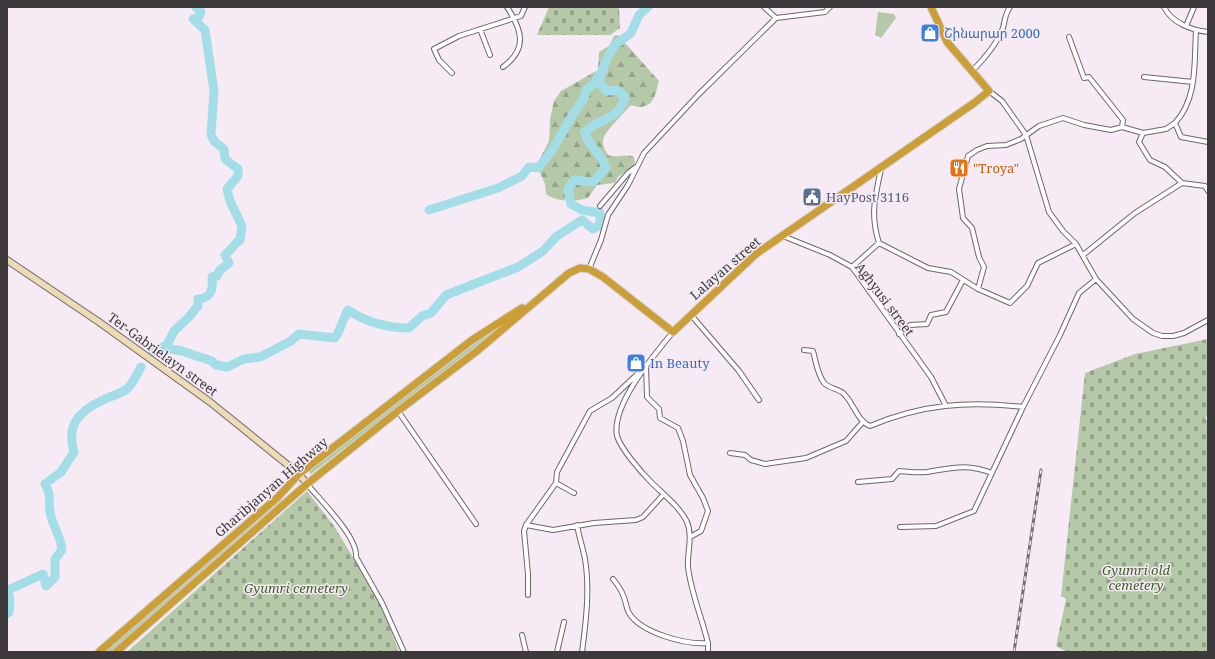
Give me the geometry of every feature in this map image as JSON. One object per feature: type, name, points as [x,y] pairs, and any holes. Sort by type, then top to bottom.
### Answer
[{"type":"highway","points":[[931,7],[947,42],[989,91]]},
{"type":"highway","name":"Lalayan street","points":[[673,332],[756,254],[974,103],[989,91]]},
{"type":"highway","name":"Gharibjanyan Highway","points":[[116,652],[307,484],[398,411],[477,352],[569,273],[580,268],[589,269]]},
{"type":"highway","points":[[589,269],[603,277],[673,332]]},
{"type":"highway","name":"Gharibjanyan Highway","points":[[99,652],[278,497],[299,474],[472,340],[544,293]]},
{"type":"main road","name":"Ter-Gabrielayn street","points":[[7,260],[100,322],[204,397],[299,474],[307,484]]},
{"type":"street","points":[[503,67],[515,59],[521,38],[514,18],[507,7]]},
{"type":"street","points":[[452,73],[439,60],[434,49],[459,36],[521,16],[525,7]]},
{"type":"street","points":[[764,7],[776,18]]},
{"type":"street","points":[[589,269],[601,240],[608,215],[615,202],[628,185],[644,153],[696,98],[776,18],[825,12],[830,7]]},
{"type":"street","points":[[972,71],[986,57],[1003,28],[1006,13],[1010,7]]},
{"type":"street","points":[[1164,7],[1166,11],[1186,26],[1196,30],[1208,32]]},
{"type":"street","points":[[1186,26],[1194,7]]},
{"type":"street","points":[[480,29],[490,55]]},
{"type":"street","points":[[978,289],[984,267],[972,228],[963,218],[960,189],[968,156],[987,146],[1006,144],[1021,139],[1039,126],[1063,118],[1084,125],[1110,130],[1122,127],[1143,133],[1166,129],[1175,123],[1182,115],[1191,96],[1196,30]]},
{"type":"street","points":[[1069,37],[1083,69],[1084,78],[1089,77],[1123,120],[1122,127]]},
{"type":"street","points":[[1144,77],[1193,82]]},
{"type":"street","points":[[989,91],[1002,102],[1026,135],[1050,212],[1063,232],[1076,244],[1096,280],[1133,319],[1154,333],[1162,336],[1173,336],[1184,333],[1208,320]]},
{"type":"street","points":[[1175,123],[1181,137],[1208,142]]},
{"type":"street","points":[[1143,133],[1140,142],[1150,160],[1165,167],[1182,183],[1205,186],[1208,191]]},
{"type":"street","points":[[882,166],[873,209],[875,228],[879,244],[928,268],[951,272],[978,289],[1010,303],[1027,286],[1038,263],[1076,244]]},
{"type":"street","points":[[600,206],[628,172],[637,167]]},
{"type":"street","points":[[1083,255],[1135,213],[1182,183]]},
{"type":"street","name":"Aghyusi street","points":[[783,236],[830,256],[852,268],[931,377],[945,404]]},
{"type":"street","points":[[852,268],[879,244]]},
{"type":"street","points":[[899,334],[910,325],[927,324],[931,315],[946,312],[963,280]]},
{"type":"street","points":[[900,527],[936,526],[974,511],[1079,293],[1096,280]]},
{"type":"street","points":[[691,314],[739,371],[759,400]]},
{"type":"street","name":"Lalayan street","points":[[673,332],[646,366],[619,409],[617,423],[618,436],[625,450],[663,495],[683,514],[688,524],[690,537],[688,566],[690,581],[708,644],[708,652]]},
{"type":"street","points":[[804,350],[813,351],[818,371],[825,384],[843,393],[854,408],[862,423],[870,426],[890,417],[945,404],[992,404],[1023,407]]},
{"type":"street","points":[[646,366],[647,397],[659,409],[660,418],[678,428],[683,440],[690,475],[703,498],[708,511],[701,531],[690,537]]},
{"type":"street","name":"Lalayan street","points":[[526,525],[556,483],[557,472],[590,411],[612,398],[646,366]]},
{"type":"street","points":[[398,411],[476,524]]},
{"type":"street","points":[[730,453],[745,456],[751,460],[765,464],[806,458],[846,441],[862,423]]},
{"type":"street","points":[[858,482],[892,479],[899,471],[926,472],[952,466],[982,468],[992,472]]},
{"type":"street","points":[[556,483],[574,493]]},
{"type":"street","points":[[307,484],[340,523],[356,550],[356,557],[382,603],[404,652]]},
{"type":"street","points":[[528,595],[528,574],[524,530],[526,525],[553,530],[577,525],[643,518],[663,495]]},
{"type":"street","points":[[577,525],[585,559],[586,609],[582,652]]},
{"type":"street","points":[[613,579],[623,595],[628,612],[637,623],[649,630],[670,637],[697,644],[708,644]]},
{"type":"street","points":[[557,652],[564,622]]},
{"type":"street","points":[[522,634],[526,652]]},
{"type":"green space","points":[[549,7],[619,7],[620,28],[610,35],[537,35]]},
{"type":"green space","points":[[878,12],[894,14],[896,18],[881,38],[875,35]]},
{"type":"green space","points":[[618,35],[659,81],[654,98],[651,102],[640,107],[630,106],[605,134],[603,140],[604,147],[608,155],[634,157],[635,164],[618,177],[615,183],[597,185],[588,198],[578,200],[561,200],[550,197],[546,194],[545,184],[538,168],[540,159],[549,141],[550,119],[554,101],[561,91],[598,70],[599,52],[609,46],[614,36]]},
{"type":"green space","points":[[491,331],[493,333],[492,335],[311,474],[308,471]]},
{"type":"green space","name":"Gyumri old cemetery","points":[[1208,339],[1208,413],[1205,419],[1208,421],[1208,652],[1067,652],[1056,646],[1066,599],[1061,596],[1085,373],[1135,354]]},
{"type":"green space","name":"Gyumri cemetery","points":[[307,491],[334,526],[381,603],[399,652],[127,652]]},
{"type":"green space","points":[[281,499],[284,501],[111,652],[105,652]]},
{"type":"waterway","points":[[158,350],[167,345],[174,331],[198,306],[198,299],[209,295],[212,289],[212,277],[217,276],[220,270],[229,263],[225,255],[240,240],[242,226],[230,201],[227,189],[238,176],[238,169],[225,159],[224,149],[215,142],[211,135],[214,91],[205,30],[193,19],[199,17],[201,12],[196,7]]},
{"type":"waterway","points":[[153,352],[170,349],[182,351],[212,361],[216,365],[227,367],[244,359],[260,357],[291,341],[299,334],[335,338],[348,310],[377,324],[409,328],[422,316],[431,313],[446,295],[518,267],[543,251],[557,236],[582,220],[593,229],[600,225],[600,213],[582,210],[571,204],[568,189],[574,180],[593,182],[606,168],[601,157],[589,142],[585,132],[614,114],[622,105],[625,97],[617,90],[606,91],[599,81],[606,60],[615,45],[631,33],[639,15],[648,7]]},
{"type":"waterway","points":[[429,210],[498,188],[522,176],[529,167],[538,168],[553,149],[583,100],[587,89],[595,83],[599,75]]},
{"type":"waterway","points":[[7,614],[9,612],[10,601],[8,590],[43,574],[46,586],[55,577],[55,559],[62,550],[60,539],[52,520],[49,507],[49,495],[45,484],[61,472],[74,452],[72,434],[76,420],[81,414],[95,404],[128,388],[141,367]]},
{"type":"railway","points":[[1014,652],[1041,470]]},
{"type":"place","name":"Շինարար 2000","points":[[930,33]]},
{"type":"place","name":"\"Troya\"","points":[[959,168]]},
{"type":"place","name":"HayPost 3116","points":[[812,197]]},
{"type":"place","name":"In Beauty","points":[[636,363]]}]
